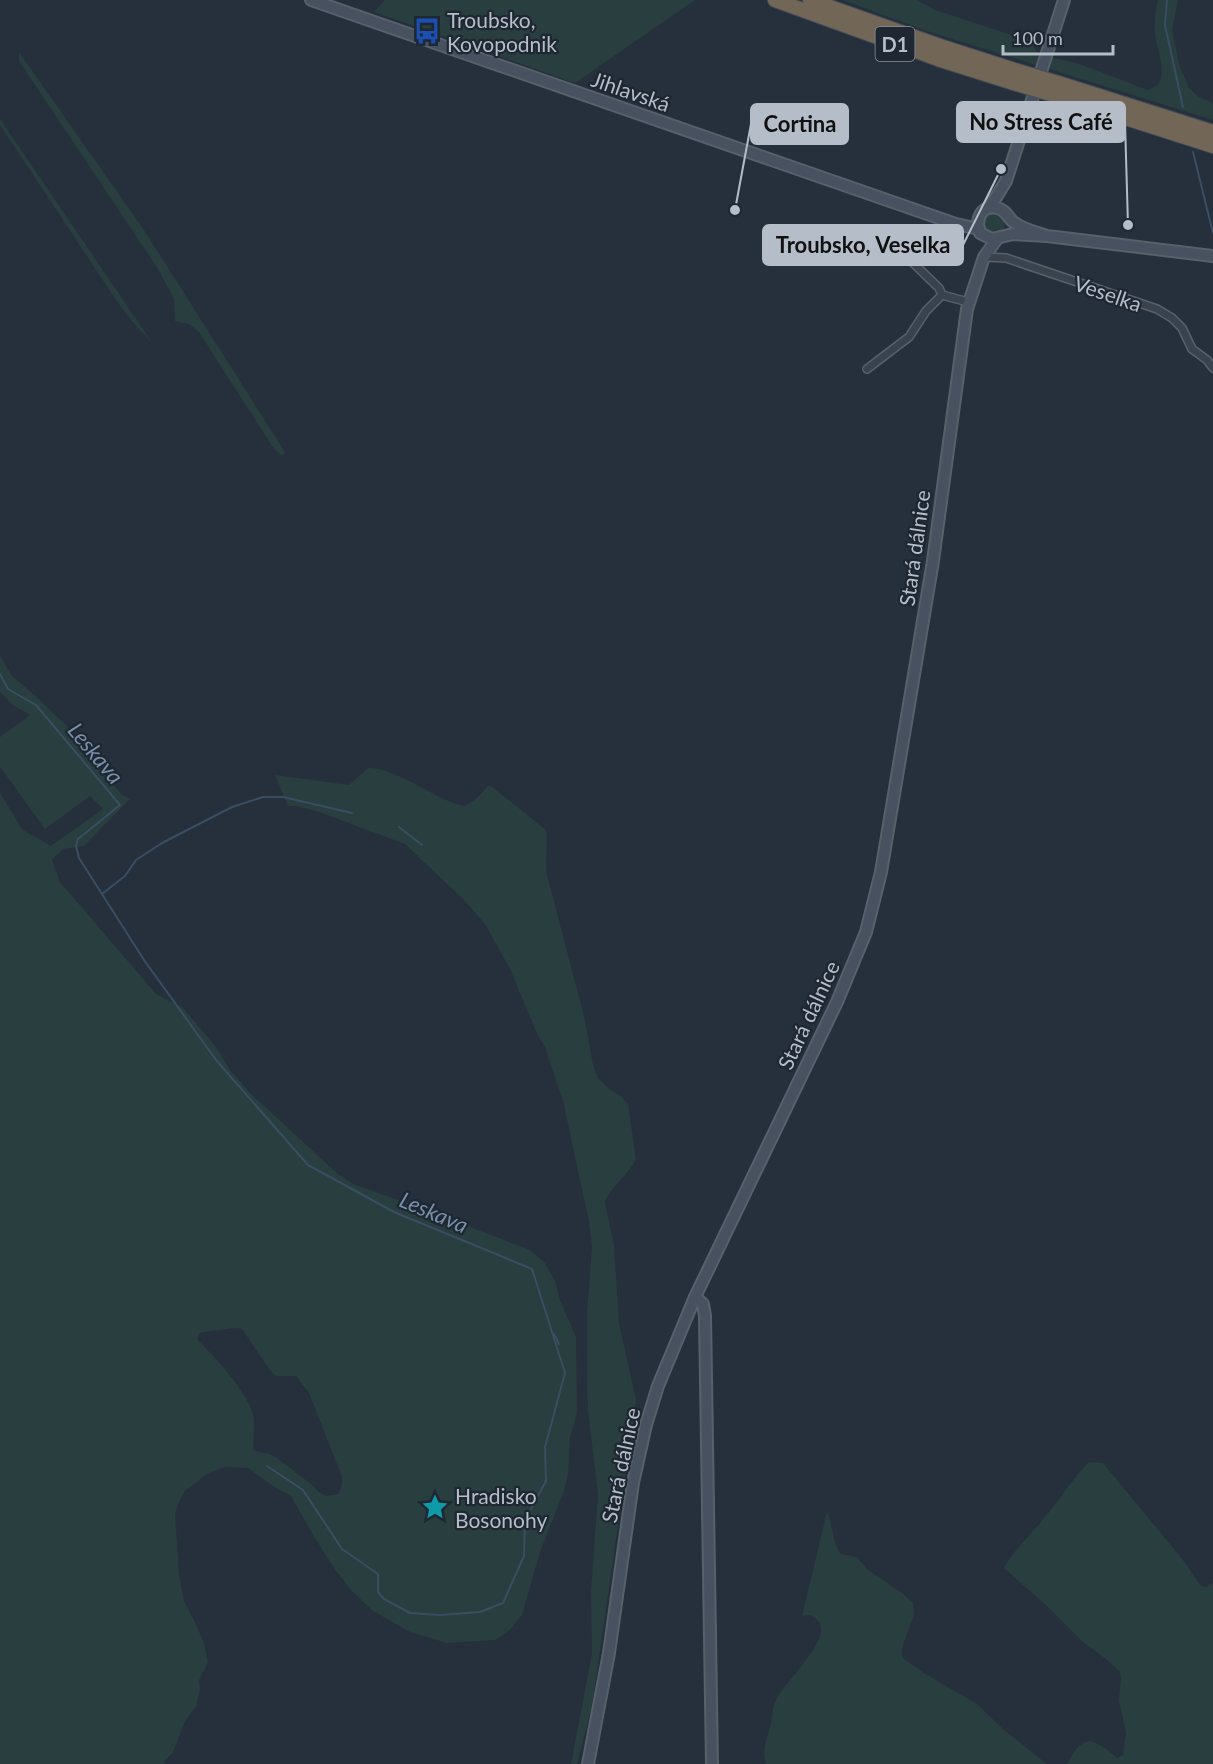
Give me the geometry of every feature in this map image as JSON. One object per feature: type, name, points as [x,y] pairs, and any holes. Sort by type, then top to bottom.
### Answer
[{"type":"highway","name":"D1","points":[[775,0],[916,51],[1213,132]]},
{"type":"highway","name":"D1","points":[[810,0],[943,47],[1019,78]]},
{"type":"highway","name":"D1","points":[[1056,89],[1213,146]]},
{"type":"main road","name":"Jihlavská","points":[[311,0],[939,216],[992,239],[1047,236],[1213,256]]},
{"type":"main road","points":[[980,232],[979,216],[990,207],[1006,181],[1064,0]]},
{"type":"main road","points":[[1001,237],[1009,228],[1006,181]]},
{"type":"main road","name":"Jihlavská","points":[[990,207],[1001,208],[1021,227],[1047,236]]},
{"type":"main road","name":"Jihlavská","points":[[939,216],[966,218],[979,216]]},
{"type":"main road","name":"Stará dálnice","points":[[980,232],[984,257]]},
{"type":"main road","name":"Stará dálnice","points":[[588,1764],[603,1688],[636,1464],[658,1386],[695,1297],[837,1002],[866,932],[880,872],[931,572],[969,302],[984,257],[1001,237]]},
{"type":"main road","points":[[695,1297],[703,1304],[705,1316],[712,1764]]},
{"type":"street","name":"Veselka","points":[[984,257],[1006,258],[1157,309],[1172,318],[1182,328],[1192,349],[1212,366]]},
{"type":"street","points":[[911,261],[939,288],[942,295]]},
{"type":"street","points":[[942,295],[969,302]]},
{"type":"street","points":[[867,369],[909,337],[926,311],[942,295]]},
{"type":"green space","points":[[385,0],[695,0],[575,83],[374,12]]},
{"type":"green space","points":[[842,0],[917,0],[935,10],[1017,37],[1027,37],[1039,55],[1077,63],[1148,90],[1158,85],[1162,73],[1155,30],[1158,0],[1178,0],[1172,30],[1179,64],[1189,88],[1197,96],[1213,103],[1213,120],[930,32]]},
{"type":"green space","points":[[19,52],[144,230],[285,452],[282,456],[272,446],[199,332],[189,324],[175,321],[174,299],[158,269],[19,61]]},
{"type":"green space","points":[[0,119],[150,341],[114,297],[0,125]]},
{"type":"green space","points":[[994,212],[1002,215],[1005,223],[1002,231],[994,234],[986,231],[983,223],[986,215]]},
{"type":"green space","points":[[0,656],[12,676],[70,729],[121,794],[130,799],[84,846],[63,849],[52,860],[60,882],[156,994],[183,1008],[251,1094],[337,1173],[353,1184],[530,1250],[545,1263],[555,1281],[560,1300],[576,1337],[577,1413],[570,1437],[568,1474],[564,1491],[540,1552],[522,1615],[510,1630],[495,1640],[447,1643],[410,1632],[373,1611],[336,1571],[291,1496],[248,1468],[225,1467],[207,1474],[185,1491],[175,1513],[179,1574],[184,1601],[204,1643],[208,1662],[199,1680],[200,1690],[196,1706],[185,1721],[173,1752],[164,1764],[0,1764],[0,793],[23,830],[51,846],[103,809],[90,796],[45,829],[0,767],[0,737],[30,715],[13,705],[0,692]],"holes":[[[242,1329],[271,1372],[277,1376],[296,1376],[309,1393],[342,1477],[342,1485],[338,1494],[326,1496],[277,1458],[254,1451],[254,1419],[244,1395],[229,1374],[197,1339],[199,1333],[203,1332]]]},
{"type":"green space","points":[[368,768],[390,772],[453,803],[464,806],[491,786],[545,829],[547,835],[546,871],[585,1020],[593,1065],[598,1078],[628,1104],[636,1159],[609,1193],[605,1203],[614,1245],[619,1323],[636,1400],[592,1706],[577,1764],[571,1764],[592,1653],[591,1591],[598,1494],[587,1383],[587,1313],[592,1247],[589,1222],[563,1101],[545,1047],[538,1036],[510,969],[485,924],[464,900],[405,844],[319,812],[288,806],[275,775],[349,785]]},
{"type":"green space","points":[[1089,1462],[1103,1463],[1183,1560],[1201,1586],[1206,1587],[1213,1583],[1213,1764],[1067,1764],[1078,1747],[1089,1742],[1102,1746],[1117,1758],[1123,1755],[1126,1733],[1119,1700],[1120,1672],[1084,1643],[1004,1568]]},
{"type":"green space","points":[[827,1512],[841,1554],[857,1557],[867,1569],[913,1603],[914,1615],[903,1645],[904,1659],[977,1704],[1004,1730],[1047,1764],[766,1764],[765,1748],[775,1703],[810,1655],[820,1637],[821,1627],[818,1620],[810,1615],[802,1616]]},
{"type":"waterway","points":[[1167,0],[1165,25],[1183,107]]},
{"type":"waterway","points":[[1193,152],[1213,233]]},
{"type":"waterway","name":"Leskava","points":[[0,674],[8,689],[36,705],[120,805],[78,839],[76,846],[79,858],[144,960],[216,1060],[308,1165],[394,1212],[532,1269],[565,1373],[545,1447],[546,1481],[525,1520],[524,1556],[503,1603],[480,1612],[440,1615],[410,1613],[384,1599],[378,1592],[378,1574],[342,1549],[303,1490],[267,1466]]},
{"type":"waterway","points":[[102,894],[125,876],[136,860],[162,843],[232,807],[263,797],[283,797],[352,813]]},
{"type":"waterway","points":[[399,827],[422,845]]},
{"type":"waterway","name":"Leskava","points":[[554,1334],[559,1344]]},
{"type":"place","name":"Troubsko, Kovopodnik","points":[[427,31]]},
{"type":"place","name":"Troubsko, Veselka","points":[[1001,169]]},
{"type":"place","name":"Cortina","points":[[735,210]]},
{"type":"place","name":"No Stress Café","points":[[1128,225]]},
{"type":"place","name":"Hradisko Bosonohy","points":[[435,1507]]}]
